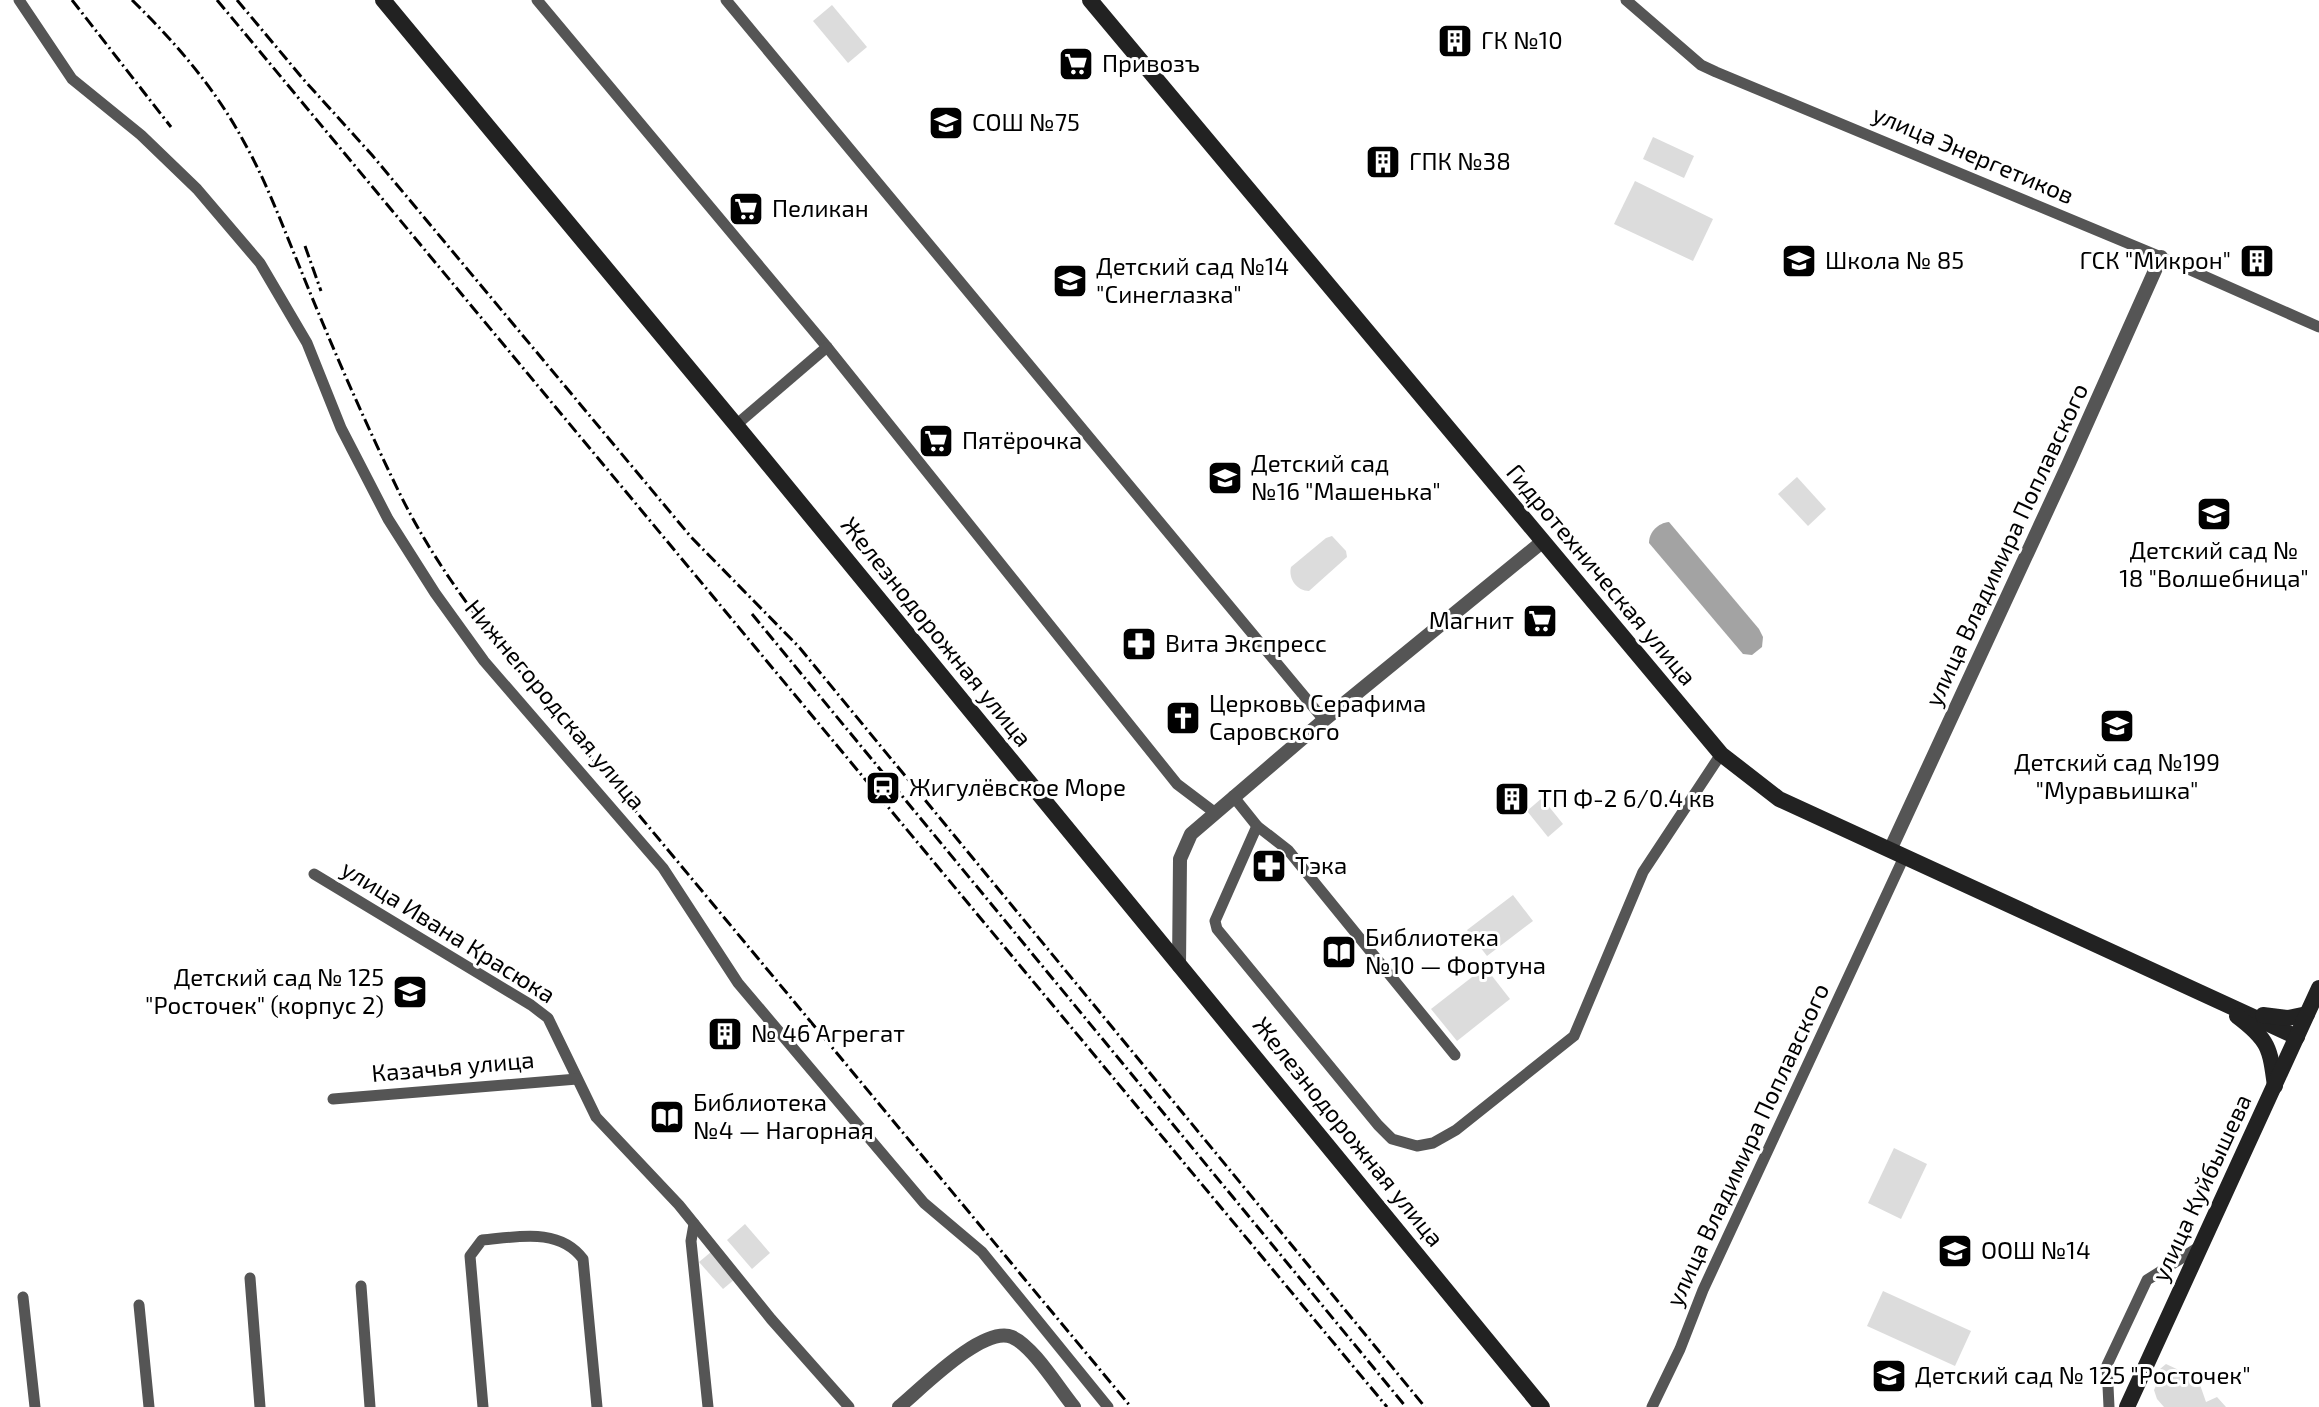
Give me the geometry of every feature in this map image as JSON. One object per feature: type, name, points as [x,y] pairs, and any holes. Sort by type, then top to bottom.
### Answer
[{"type":"main road","name":"Железнодорожная улица","points":[[383,0],[1542,1407]]},
{"type":"main road","name":"Гидротехническая улица","points":[[1090,0],[1721,754],[1779,799],[2216,1000]]},
{"type":"main road","name":"улица Куйбышева","points":[[2127,1407],[2319,988]]},
{"type":"main road","points":[[2216,1000],[2273,1018],[2307,1014]]},
{"type":"main road","points":[[2216,1000],[2296,1040]]},
{"type":"main road","points":[[2216,1000],[2259,1033],[2271,1054],[2275,1088]]},
{"type":"street","name":"Нижнегородская улица","points":[[19,0],[72,79],[141,135],[197,189],[260,263],[307,343],[341,428],[388,519],[435,593],[484,661],[663,868],[738,983],[924,1203],[982,1252],[1108,1407]]},
{"type":"street","points":[[537,0],[827,347],[1177,784],[1214,812]]},
{"type":"street","points":[[726,0],[1324,720]]},
{"type":"street","name":"улица Энергетиков","points":[[1626,0],[1701,65],[2161,257],[2319,327]]},
{"type":"street","name":"улица Владимира Поплавского","points":[[1652,1407],[2161,257]]},
{"type":"street","points":[[736,425],[827,347]]},
{"type":"street","points":[[1179,966],[1180,859],[1191,834],[1324,720],[1542,542]]},
{"type":"street","points":[[1257,826],[1217,914],[1217,929],[1378,1125],[1392,1139],[1417,1146],[1433,1143],[1456,1130],[1574,1036],[1643,872],[1721,754]]},
{"type":"street","points":[[1233,796],[1257,826],[1288,850],[1455,1055]]},
{"type":"street","name":"улица Ивана Красюка","points":[[314,874],[548,1018],[596,1117],[694,1224],[771,1319],[849,1407]]},
{"type":"street","name":"Казачья улица","points":[[333,1099],[577,1079]]},
{"type":"street","points":[[694,1224],[691,1241],[708,1407]]},
{"type":"street","points":[[483,1407],[470,1256],[482,1240],[522,1236],[557,1238],[575,1248],[583,1259],[597,1407]]},
{"type":"street","points":[[2109,1407],[2107,1365],[2147,1280],[2202,1245]]},
{"type":"street","points":[[250,1278],[260,1407]]},
{"type":"street","points":[[361,1286],[370,1407]]},
{"type":"street","points":[[23,1297],[35,1407]]},
{"type":"street","points":[[139,1305],[149,1407]]},
{"type":"street","points":[[899,1407],[975,1343],[1002,1335],[1014,1338],[1031,1354],[1074,1407]]},
{"type":"shaded area","points":[[832,5],[867,47],[848,63],[813,21]]},
{"type":"shaded area","points":[[1653,137],[1694,156],[1684,178],[1643,159]]},
{"type":"shaded area","points":[[1635,181],[1713,219],[1693,261],[1614,224]]},
{"type":"shaded area","points":[[1797,477],[1826,509],[1808,526],[1778,494]]},
{"type":"shaded area","points":[[1669,522],[1759,629],[1763,637],[1762,647],[1752,655],[1743,654],[1649,543],[1655,529]]},
{"type":"shaded area","points":[[1332,536],[1346,551],[1347,557],[1309,591],[1297,587],[1292,580],[1291,567]]},
{"type":"shaded area","points":[[1542,798],[1563,824],[1548,837],[1527,811]]},
{"type":"shaded area","points":[[1513,895],[1533,921],[1487,956],[1467,930]]},
{"type":"shaded area","points":[[1485,967],[1510,999],[1457,1041],[1431,1009]]},
{"type":"shaded area","points":[[1894,1148],[1927,1164],[1901,1219],[1868,1203]]},
{"type":"shaded area","points":[[745,1224],[770,1253],[752,1269],[727,1240]]},
{"type":"shaded area","points":[[711,1252],[735,1279],[723,1289],[699,1262]]},
{"type":"shaded area","points":[[1883,1291],[1971,1331],[1955,1366],[1867,1326]]},
{"type":"shaded area","points":[[2166,1364],[2198,1379],[2206,1402],[2217,1397],[2226,1407],[2164,1407],[2154,1390],[2160,1369]]},
{"type":"railway","points":[[72,0],[171,127]]},
{"type":"railway","points":[[132,0],[193,66],[244,142],[398,490],[437,560],[467,603],[515,666],[1131,1407]]},
{"type":"railway","points":[[217,0],[1387,1407]]},
{"type":"railway","points":[[237,0],[372,155],[691,537],[799,647],[1425,1407]]},
{"type":"railway","points":[[305,246],[321,291]]},
{"type":"railway","points":[[752,614],[1406,1407]]},
{"type":"place","name":"ГК №10","points":[[1455,41]]},
{"type":"place","name":"Привозъ","points":[[1076,64]]},
{"type":"place","name":"СОШ №75","points":[[946,123]]},
{"type":"place","name":"ГПК №38","points":[[1383,162]]},
{"type":"place","name":"Пеликан","points":[[746,209]]},
{"type":"place","name":"Школа № 85","points":[[1799,261]]},
{"type":"place","name":"ГСК \"Микрон\"","points":[[2257,261]]},
{"type":"place","name":"Детский сад №14 \"Синеглазка\"","points":[[1070,281]]},
{"type":"place","name":"Пятёрочка","points":[[936,441]]},
{"type":"place","name":"Детский сад №16 \"Машенька\"","points":[[1225,478]]},
{"type":"place","name":"Детский сад № 18 \"Волшебница\"","points":[[2214,514]]},
{"type":"place","name":"Магнит","points":[[1540,621]]},
{"type":"place","name":"Вита Экспресс","points":[[1139,644]]},
{"type":"place","name":"Церковь Серафима Саровского","points":[[1183,718]]},
{"type":"place","name":"Детский сад №199 \"Муравьишка\"","points":[[2117,726]]},
{"type":"place","name":"Жигулёвское Море","points":[[883,788]]},
{"type":"place","name":"ТП Ф-2 6/0.4 кв","points":[[1512,799]]},
{"type":"place","name":"Тэка","points":[[1269,866]]},
{"type":"place","name":"Библиотека №10 — Фортуна","points":[[1339,952]]},
{"type":"place","name":"Детский сад № 125 \"Росточек\" (корпус 2)","points":[[410,992]]},
{"type":"place","name":"№ 46 Агрегат","points":[[725,1034]]},
{"type":"place","name":"Библиотека №4 — Нагорная","points":[[667,1117]]},
{"type":"place","name":"ООШ №14","points":[[1955,1251]]},
{"type":"place","name":"Детский сад № 125 \"Росточек\"","points":[[1889,1376]]}]
